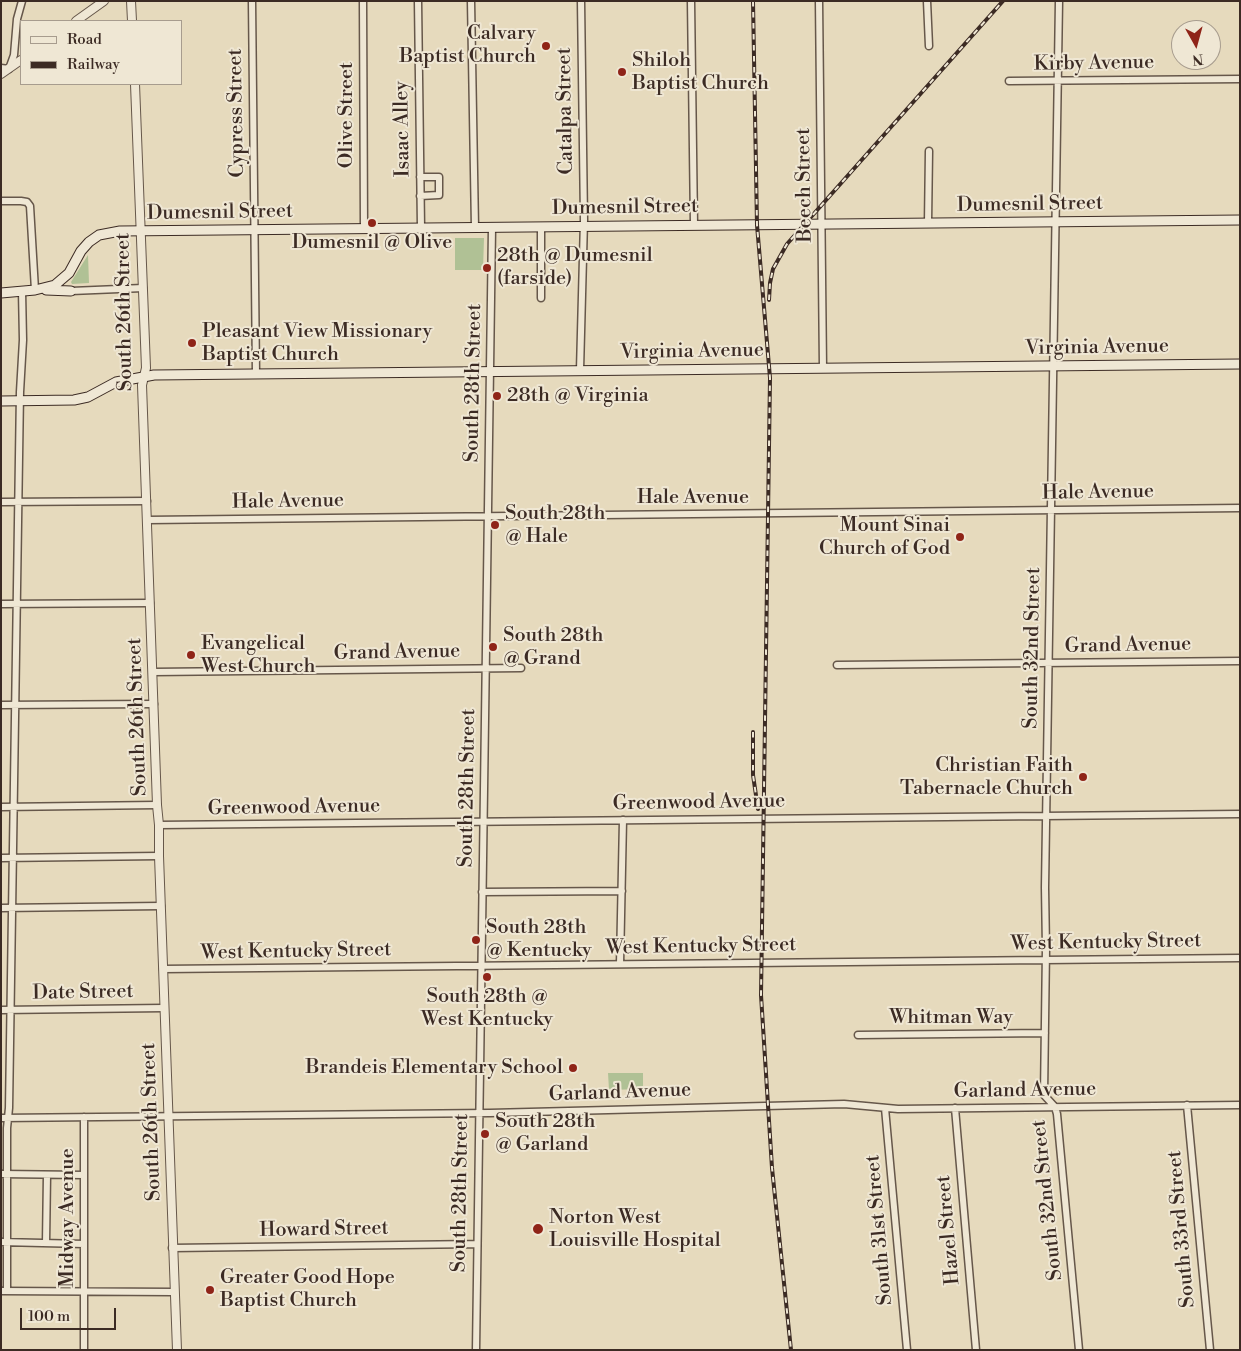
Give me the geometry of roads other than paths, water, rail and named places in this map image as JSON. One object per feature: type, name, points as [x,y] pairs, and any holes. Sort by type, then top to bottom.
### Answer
[{"type":"main road","name":"Dumesnil Street","points":[[35,290],[52,286],[61,281],[70,271],[81,251],[97,237],[110,232],[1240,220]]},
{"type":"main road","name":"Dumesnil Street","points":[[1,293],[35,290],[71,290]]},
{"type":"main road","name":"Virginia Avenue","points":[[1,401],[64,401],[84,399],[116,382],[154,375],[1240,364]]},
{"type":"street","points":[[1,74],[14,54],[22,1]]},
{"type":"street","points":[[77,20],[104,1]]},
{"type":"street","points":[[132,1],[132,20]]},
{"type":"street","name":"Cypress Street","points":[[252,1],[256,374]]},
{"type":"street","name":"Olive Street","points":[[363,1],[364,229]]},
{"type":"street","name":"Isaac Alley","points":[[418,1],[421,228]]},
{"type":"street","points":[[471,1],[475,228]]},
{"type":"street","name":"Catalpa Street","points":[[580,370],[583,227],[581,1]]},
{"type":"street","points":[[691,1],[694,225]]},
{"type":"street","name":"Beech Street","points":[[819,1],[823,368]]},
{"type":"street","points":[[927,1],[929,46]]},
{"type":"street","name":"South 32nd Street","points":[[1059,1],[1046,816],[1044,1095],[1055,1107],[1057,1114],[1079,1350]]},
{"type":"street","points":[[5,68],[20,60]]},
{"type":"street","name":"Kirby Avenue","points":[[1009,81],[1240,79]]},
{"type":"street","name":"South 26th Street","points":[[135,85],[146,368],[142,385],[176,1350]]},
{"type":"street","points":[[928,151],[928,223]]},
{"type":"street","points":[[420,177],[439,177],[439,195],[420,196]]},
{"type":"street","points":[[1,201],[21,201],[29,204],[33,230],[35,290]]},
{"type":"street","points":[[541,227],[541,298]]},
{"type":"street","name":"South 28th Street","points":[[476,1350],[492,228]]},
{"type":"street","name":"Dumesnil Street","points":[[71,290],[143,288]]},
{"type":"street","points":[[22,291],[23,340],[18,502],[10,1010],[5,1118],[4,1291],[174,1292]]},
{"type":"street","points":[[1,502],[147,501]]},
{"type":"street","name":"Hale Avenue","points":[[147,520],[1240,508]]},
{"type":"street","points":[[1,604],[150,602]]},
{"type":"street","name":"Grand Avenue","points":[[837,665],[1240,661]]},
{"type":"street","name":"Grand Avenue","points":[[152,672],[521,668]]},
{"type":"street","points":[[1,706],[154,704]]},
{"type":"street","points":[[1,807],[157,805]]},
{"type":"street","name":"Greenwood Avenue","points":[[159,825],[1240,814]]},
{"type":"street","points":[[620,964],[623,820]]},
{"type":"street","points":[[1,858],[159,856]]},
{"type":"street","points":[[482,892],[622,891]]},
{"type":"street","points":[[1,908],[161,906]]},
{"type":"street","name":"West Kentucky Street","points":[[163,969],[1240,958]]},
{"type":"street","name":"Date Street","points":[[1,1010],[164,1008]]},
{"type":"street","name":"Whitman Way","points":[[858,1035],[1045,1034]]},
{"type":"street","name":"Garland Avenue","points":[[5,1118],[479,1113],[844,1104],[885,1108],[1240,1105]]},
{"type":"street","name":"South 33rd Street","points":[[1187,1105],[1210,1350]]},
{"type":"street","name":"South 31st Street","points":[[885,1108],[907,1350]]},
{"type":"street","name":"Hazel Street","points":[[956,1108],[976,1350]]},
{"type":"street","name":"Midway Avenue","points":[[84,1117],[84,1350]]},
{"type":"street","points":[[4,1174],[84,1175]]},
{"type":"street","points":[[46,1243],[47,1174]]},
{"type":"street","points":[[4,1242],[84,1244]]},
{"type":"street","name":"Howard Street","points":[[172,1248],[477,1244]]},
{"type":"railway","points":[[753,1],[757,225],[770,378],[761,995],[772,1168],[791,1350]]},
{"type":"railway","points":[[769,300],[773,269],[787,244],[1003,1]]},
{"type":"railway","points":[[753,732],[753,775],[758,809]]},
{"type":"place","name":"Calvary Baptist Church","points":[[546,46]]},
{"type":"place","name":"Shiloh Baptist Church","points":[[622,72]]},
{"type":"place","name":"Dumesnil @ Olive","points":[[372,223]]},
{"type":"place","name":"28th @ Dumesnil (farside)","points":[[487,268]]},
{"type":"place","name":"Pleasant View Missionary Baptist Church","points":[[192,343]]},
{"type":"place","name":"28th @ Virginia","points":[[497,396]]},
{"type":"place","name":"South 28th @ Hale","points":[[495,525]]},
{"type":"place","name":"Mount Sinai Church of God","points":[[960,537]]},
{"type":"place","name":"South 28th @ Grand","points":[[493,647]]},
{"type":"place","name":"Evangelical West Church","points":[[191,655]]},
{"type":"place","name":"Christian Faith Tabernacle Church","points":[[1083,777]]},
{"type":"place","name":"South 28th @ Kentucky","points":[[476,940]]},
{"type":"place","name":"South 28th @ West Kentucky","points":[[487,977]]},
{"type":"place","name":"Brandeis Elementary School","points":[[573,1068]]},
{"type":"place","name":"South 28th @ Garland","points":[[485,1134]]},
{"type":"place","name":"Norton West Louisville Hospital","points":[[538,1229]]},
{"type":"place","name":"Greater Good Hope Baptist Church","points":[[210,1290]]}]
